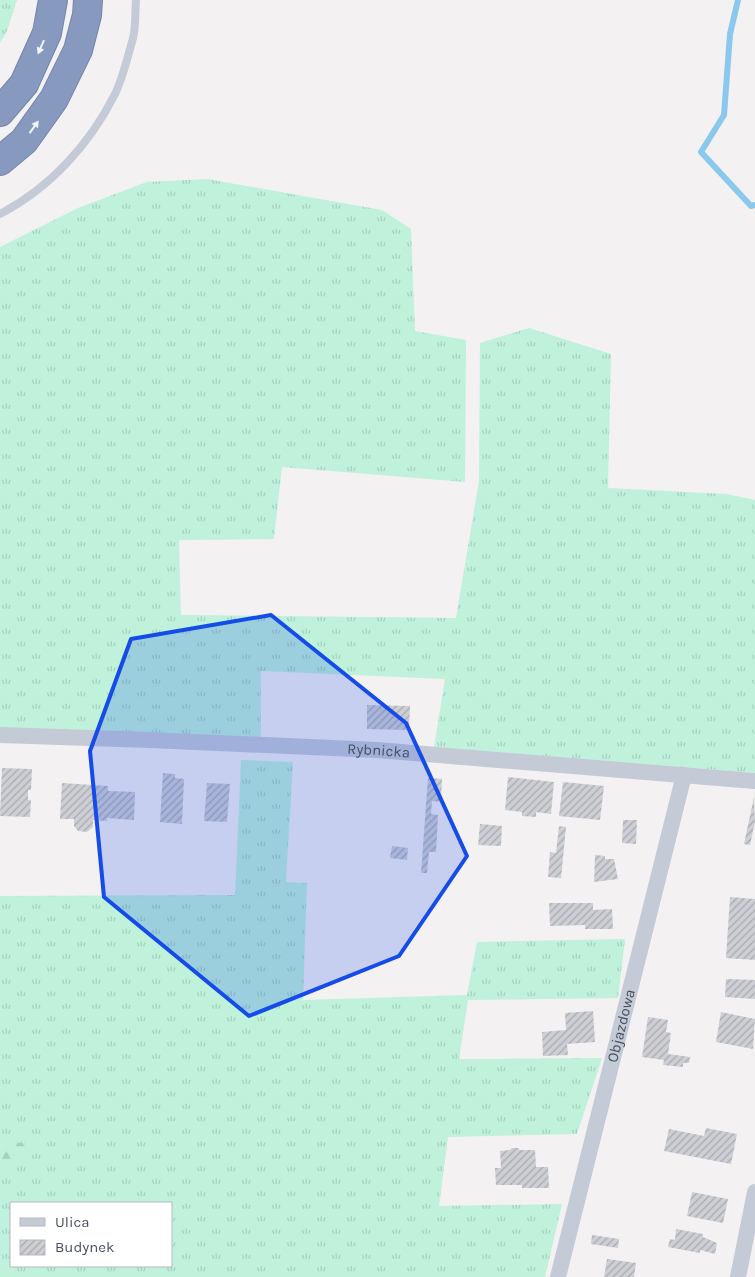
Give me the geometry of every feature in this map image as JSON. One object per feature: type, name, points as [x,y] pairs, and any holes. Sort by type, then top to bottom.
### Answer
[{"type":"highway","points":[[0,112],[24,84],[47,33],[54,0]]},
{"type":"highway","points":[[0,162],[24,141],[54,99],[78,50],[87,15],[88,0]]},
{"type":"street","name":"Rybnicka","points":[[0,735],[377,750],[755,781]]},
{"type":"street","name":"Objazdowa","points":[[558,1277],[684,775]]},
{"type":"street","points":[[738,1277],[755,1192]]},
{"type":"lane","points":[[0,214],[17,206],[52,179],[88,137],[116,92],[133,37],[136,0]]},
{"type":"highlighted area","points":[[271,615],[406,723],[467,856],[399,956],[249,1016],[104,897],[90,751],[131,639]]},
{"type":"green space","points":[[0,0],[17,0],[7,31],[0,43]]},
{"type":"green space","points":[[207,179],[382,210],[411,229],[415,331],[466,340],[465,482],[282,467],[274,539],[179,540],[181,615],[456,618],[479,481],[480,343],[529,328],[611,354],[608,488],[726,494],[755,500],[755,773],[434,747],[445,679],[261,671],[261,738],[0,729],[0,247],[78,208],[147,182]]},
{"type":"green space","points":[[241,760],[293,762],[286,882],[307,883],[303,1000],[467,995],[477,942],[625,939],[618,998],[468,1000],[459,1059],[602,1058],[577,1134],[448,1137],[439,1206],[562,1204],[545,1277],[0,1277],[0,1174],[17,1160],[8,1143],[0,1146],[0,896],[235,895]]},
{"type":"green space","points":[[8,1143],[26,1143],[17,1160],[0,1174],[0,1146]]},
{"type":"building","points":[[367,705],[410,706],[409,730],[367,729]]},
{"type":"building","points":[[2,768],[32,769],[31,790],[28,790],[28,800],[31,800],[30,817],[0,816]]},
{"type":"building","points":[[163,773],[175,774],[175,778],[184,779],[182,824],[160,822]]},
{"type":"building","points":[[508,777],[554,782],[551,814],[536,812],[536,817],[522,816],[522,812],[505,810]]},
{"type":"building","points":[[428,778],[442,779],[441,802],[432,801],[431,814],[438,815],[436,852],[429,852],[427,873],[421,873]]},
{"type":"building","points":[[563,782],[604,786],[600,820],[559,816]]},
{"type":"building","points":[[62,783],[108,786],[108,791],[135,792],[134,820],[107,818],[107,821],[93,820],[93,827],[87,832],[78,831],[74,826],[74,819],[60,819]]},
{"type":"building","points":[[207,783],[230,784],[227,822],[204,821]]},
{"type":"building","points":[[754,797],[755,822],[750,845],[744,844]]},
{"type":"building","points":[[623,820],[637,820],[636,844],[622,843]]},
{"type":"building","points":[[480,824],[502,826],[501,846],[478,845]]},
{"type":"building","points":[[559,826],[566,827],[561,878],[548,877],[550,852],[556,853]]},
{"type":"building","points":[[392,846],[408,848],[407,860],[390,858]]},
{"type":"building","points":[[595,855],[605,856],[605,859],[614,859],[618,879],[594,882]]},
{"type":"building","points":[[730,897],[755,899],[755,960],[726,958]]},
{"type":"building","points":[[549,903],[593,903],[593,910],[612,909],[613,929],[585,929],[585,925],[550,926]]},
{"type":"building","points":[[726,979],[755,980],[755,999],[725,997]]},
{"type":"building","points":[[593,1011],[595,1042],[567,1044],[568,1055],[543,1056],[542,1032],[566,1030],[565,1013]]},
{"type":"building","points":[[721,1012],[755,1019],[753,1049],[716,1042]]},
{"type":"building","points":[[648,1017],[668,1020],[666,1032],[671,1033],[668,1054],[690,1057],[689,1063],[683,1063],[683,1067],[663,1065],[664,1060],[642,1057]]},
{"type":"building","points":[[706,1128],[737,1134],[731,1164],[664,1151],[669,1129],[704,1136]]},
{"type":"building","points":[[512,1148],[535,1150],[536,1167],[548,1167],[549,1188],[522,1188],[522,1185],[496,1185],[495,1168],[501,1168],[500,1151]]},
{"type":"building","points":[[692,1192],[728,1199],[723,1223],[687,1216]]},
{"type":"building","points":[[676,1229],[703,1234],[703,1237],[717,1243],[715,1254],[700,1250],[700,1253],[668,1247],[670,1239],[675,1240]]},
{"type":"building","points":[[592,1235],[619,1239],[618,1248],[591,1244]]},
{"type":"building","points":[[607,1259],[636,1263],[634,1277],[604,1277]]},
{"type":"waterway","points":[[738,0],[730,34],[724,115],[701,152],[751,206],[755,205]]}]
